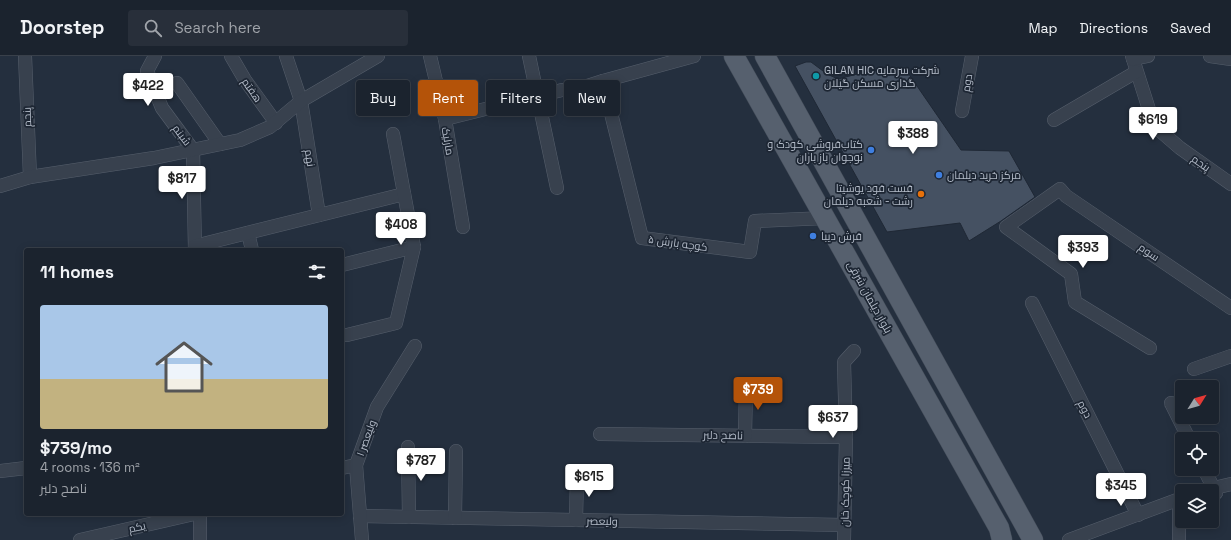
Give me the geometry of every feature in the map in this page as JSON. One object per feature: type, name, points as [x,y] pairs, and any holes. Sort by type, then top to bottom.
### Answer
[{"type":"main road","name":"بلوار دیلمان شرقی","points":[[734,56],[826,218],[1002,536]]},
{"type":"main road","points":[[765,56],[1033,540]]},
{"type":"street","name":"پنجم","points":[[25,56],[30,177]]},
{"type":"street","name":"شبنم","points":[[155,56],[147,71],[162,108],[193,150]]},
{"type":"street","name":"هفتم","points":[[231,56],[245,80],[276,123]]},
{"type":"street","points":[[286,56],[301,101]]},
{"type":"street","name":"مارلیک","points":[[430,56],[445,119],[463,227]]},
{"type":"street","points":[[529,56],[534,80]]},
{"type":"street","points":[[607,80],[694,56]]},
{"type":"street","name":"دوم","points":[[962,111],[972,56]]},
{"type":"street","points":[[1132,58],[1148,56]]},
{"type":"street","points":[[1210,56],[1231,59]]},
{"type":"street","points":[[0,186],[30,177],[154,158],[240,140],[270,127],[301,101],[375,57]]},
{"type":"street","name":"پنجم","points":[[1132,58],[1152,119],[1158,129],[1180,148],[1231,184]]},
{"type":"street","points":[[1054,120],[1136,72]]},
{"type":"street","points":[[177,83],[220,144]]},
{"type":"street","name":"نهم","points":[[301,101],[319,215]]},
{"type":"street","points":[[445,119],[486,109]]},
{"type":"street","points":[[541,116],[557,188]]},
{"type":"street","name":"کوچه بارش ۵","points":[[612,116],[642,238],[750,252],[755,221],[826,218]]},
{"type":"street","points":[[347,335],[396,323],[414,247],[393,134]]},
{"type":"street","points":[[193,150],[195,248],[248,233],[404,194]]},
{"type":"street","name":"سوم","points":[[1150,348],[1075,302],[1071,274],[1006,227],[1060,189],[1066,196],[1231,308]]},
{"type":"street","points":[[248,233],[252,248]]},
{"type":"street","points":[[344,264],[414,247]]},
{"type":"street","name":"دوم","points":[[1032,303],[1138,514]]},
{"type":"street","name":"ولیعصر ۱","points":[[362,540],[356,465],[377,407],[415,346]]},
{"type":"street","name":"میرزا کوچک خان","points":[[844,540],[846,437],[844,362],[854,351]]},
{"type":"street","points":[[1194,369],[1231,356]]},
{"type":"street","points":[[745,436],[746,386]]},
{"type":"street","points":[[1171,403],[1186,432]]},
{"type":"street","name":"ناصح دلبر","points":[[600,434],[846,437]]},
{"type":"street","points":[[408,447],[409,517]]},
{"type":"street","points":[[455,518],[456,451]]},
{"type":"street","points":[[344,468],[356,465]]},
{"type":"street","points":[[0,471],[24,468]]},
{"type":"street","points":[[576,520],[577,475]]},
{"type":"street","points":[[1219,490],[1231,484]]},
{"type":"street","points":[[1219,492],[1231,491]]},
{"type":"street","points":[[1069,540],[1138,514],[1175,505]]},
{"type":"street","points":[[1090,540],[1175,506]]},
{"type":"street","name":"یکم","points":[[80,540],[185,516]]},
{"type":"street","points":[[200,516],[200,540]]},
{"type":"street","name":"ولیعصر","points":[[360,516],[844,525]]},
{"type":"street","points":[[1179,540],[1180,528]]},
{"type":"building","name":"مرکز خرید دیلمان","points":[[806,62],[811,62],[827,74],[838,79],[869,71],[906,70],[961,150],[1009,151],[1035,197],[969,241],[960,223],[887,232],[795,66]]},
{"type":"place","name":"GILAN HIC شرکت سرمایه گذاری مسکن گیلان","points":[[816,76]]},
{"type":"place","name":"کتاب‌فروشی کودک و نوجوان باز باران","points":[[871,150]]},
{"type":"place","name":"مرکز خرید دیلمان","points":[[939,175]]},
{"type":"place","name":"فست فود یوشیتا رشت - شعبه دیلمان","points":[[921,194]]},
{"type":"place","name":"فرش دیبا","points":[[813,236]]}]
